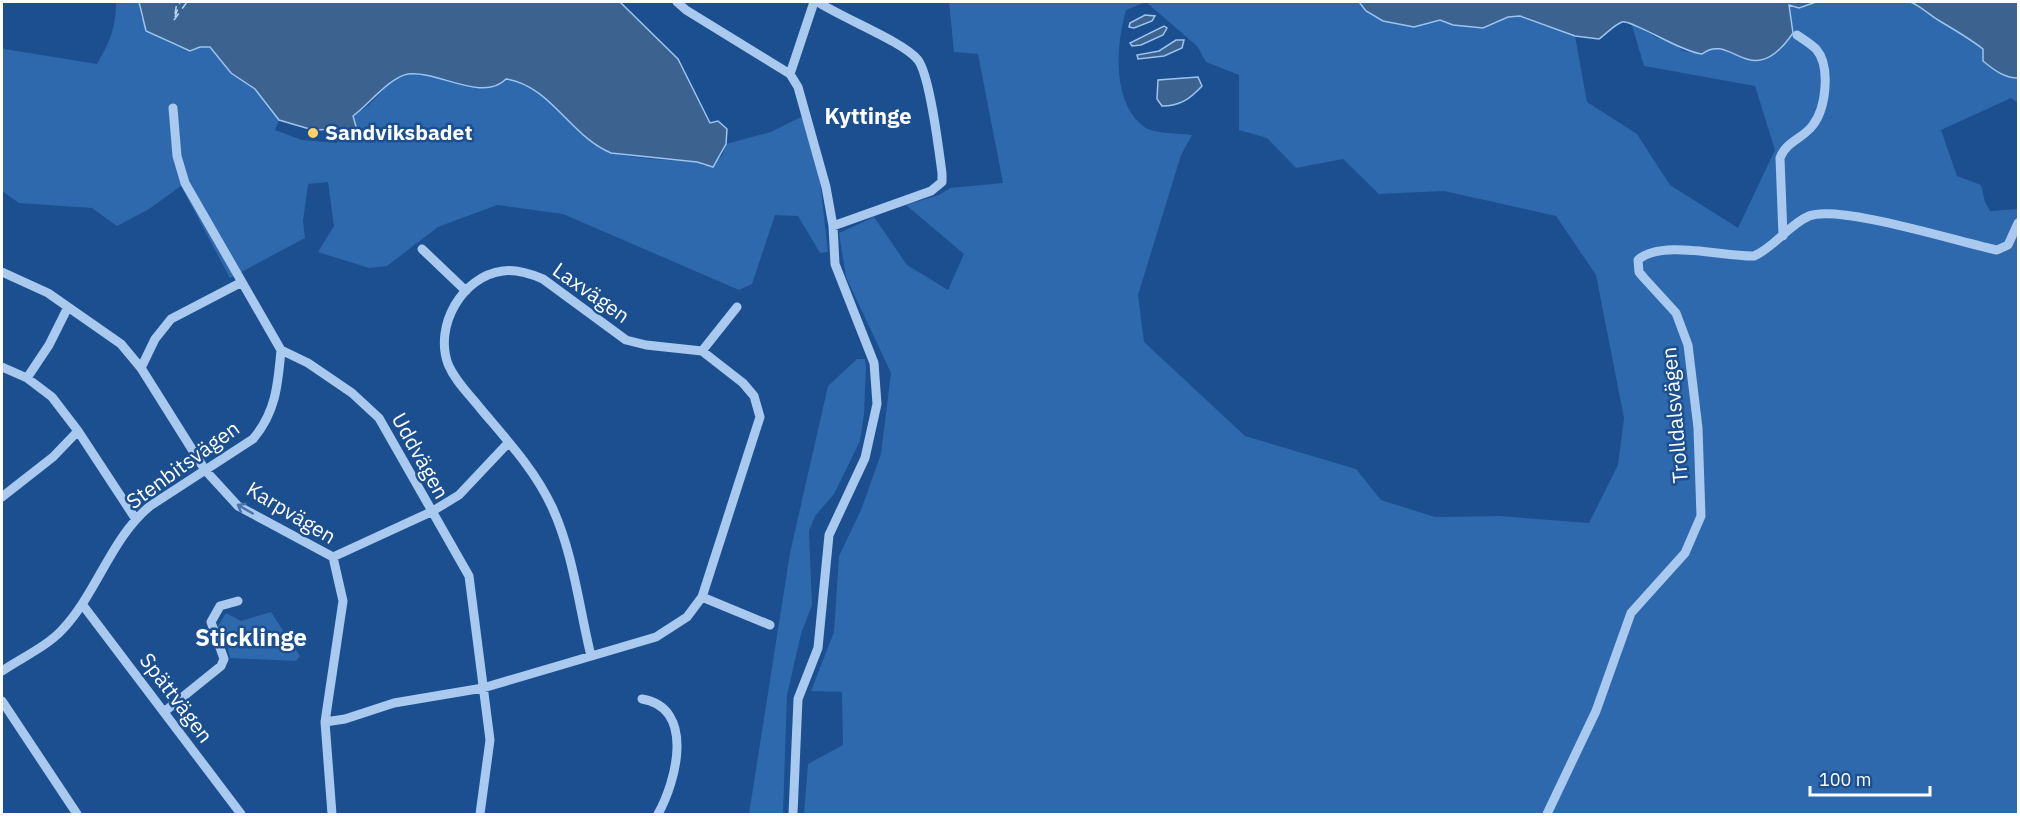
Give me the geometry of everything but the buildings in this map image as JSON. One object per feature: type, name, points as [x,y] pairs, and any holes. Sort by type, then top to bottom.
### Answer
[{"type":"street","points":[[678,2],[686,10],[790,74],[798,87],[826,187],[833,226],[835,264],[874,363],[877,404],[865,458],[829,535],[818,648],[798,699],[793,814]]},
{"type":"street","points":[[790,74],[814,2]]},
{"type":"street","points":[[818,2],[900,47],[919,61],[926,82],[942,174],[942,182],[931,191],[833,226]]},
{"type":"street","points":[[1783,236],[1780,158],[1783,148],[1813,126],[1822,103],[1825,70],[1816,49],[1797,35]]},
{"type":"street","points":[[173,108],[177,156],[184,183],[281,350]]},
{"type":"street","name":"Trolldalsvägen","points":[[1547,814],[1596,711],[1631,614],[1685,553],[1701,516],[1698,428],[1689,345],[1676,314],[1667,300],[1639,272],[1638,260],[1650,254],[1671,250],[1754,256],[1765,251],[1812,215],[1842,214],[1997,250],[2008,245],[2019,223]]},
{"type":"street","points":[[422,249],[466,291]]},
{"type":"street","name":"Laxvägen","points":[[591,656],[561,532],[553,510],[532,473],[454,377],[445,352],[446,328],[450,314],[466,291],[491,274],[504,271],[530,274],[558,289],[626,340],[646,345],[702,351]]},
{"type":"street","name":"Karpvägen","points":[[2,272],[48,294],[121,344],[141,368],[206,470],[238,506],[333,557],[343,601],[325,722],[332,814]]},
{"type":"street","points":[[141,368],[155,339],[171,319],[242,282]]},
{"type":"street","points":[[27,378],[49,345],[68,307]]},
{"type":"street","points":[[325,722],[345,719],[394,703],[483,688],[656,637],[687,617],[702,597],[760,417],[754,396],[743,383],[702,351],[737,307]]},
{"type":"street","name":"Stenbitsvägen","points":[[2,671],[61,632],[82,604],[135,518],[253,439],[268,419],[278,387],[281,350]]},
{"type":"street","name":"Uddvägen","points":[[281,350],[308,363],[374,412],[404,458],[431,512],[469,576],[490,740],[480,814]]},
{"type":"street","points":[[2,367],[27,378],[52,397],[78,431],[135,518]]},
{"type":"street","points":[[2,497],[53,457],[78,431]]},
{"type":"street","points":[[333,557],[431,512],[466,489],[508,442]]},
{"type":"street","points":[[702,597],[770,625]]},
{"type":"street","points":[[164,712],[221,666],[224,659],[211,622],[220,606],[238,601]]},
{"type":"street","name":"Spättvägen","points":[[82,604],[241,814]]},
{"type":"street","points":[[642,699],[662,705],[675,730],[676,760],[673,783],[658,814]]},
{"type":"street","points":[[2,701],[77,814]]},
{"type":"shaded area","points":[[116,2],[139,2],[141,17],[158,37],[179,47],[210,47],[231,73],[255,89],[279,120],[275,130],[302,140],[337,143],[357,113],[369,105],[392,82],[409,74],[420,74],[485,88],[497,85],[506,79],[522,83],[548,101],[582,134],[609,152],[639,158],[697,162],[704,166],[722,156],[726,144],[771,132],[803,116],[820,181],[828,252],[820,253],[798,216],[775,215],[752,284],[739,290],[563,214],[497,205],[438,227],[387,266],[369,268],[318,252],[334,226],[328,182],[308,184],[303,221],[305,238],[230,278],[181,186],[149,209],[117,226],[92,208],[19,203],[2,191],[2,45],[4,49],[97,64],[111,34]]},
{"type":"shaded area","points":[[139,2],[620,2],[678,59],[710,123],[718,121],[727,129],[726,144],[713,167],[697,162],[611,153],[584,135],[548,101],[522,83],[506,79],[496,86],[473,87],[420,74],[401,76],[379,92],[353,116],[357,130],[345,133],[344,129],[313,130],[279,120],[255,89],[231,73],[210,47],[200,47],[190,51],[146,31]]},
{"type":"shaded area","points":[[949,2],[1146,2],[1359,2],[1366,11],[1384,21],[1414,27],[1440,20],[1453,25],[1483,28],[1508,17],[1520,16],[1575,36],[1587,102],[1637,134],[1670,185],[1738,228],[1775,150],[1755,86],[1644,66],[1631,22],[1657,38],[1671,41],[1683,51],[1702,54],[1718,48],[1733,54],[1752,56],[1765,55],[1782,49],[1789,4],[1799,8],[1816,2],[1910,2],[1978,45],[1983,49],[1983,61],[2004,75],[2018,78],[2018,103],[2011,98],[1941,130],[1957,176],[1981,185],[1990,211],[2018,209],[2016,237],[2018,237],[2018,814],[804,814],[808,764],[843,745],[842,692],[811,691],[834,632],[839,556],[861,510],[881,454],[891,373],[846,277],[839,233],[874,217],[907,265],[948,290],[964,254],[906,205],[939,195],[950,188],[1003,183],[978,54],[954,52]],"holes":[[[1146,2],[1197,46],[1206,62],[1239,75],[1239,130],[1267,138],[1296,168],[1343,159],[1379,194],[1444,191],[1556,216],[1596,275],[1624,418],[1618,465],[1589,523],[1499,516],[1435,517],[1381,500],[1356,469],[1245,436],[1144,342],[1138,295],[1181,155],[1192,135],[1150,130],[1135,117],[1127,104],[1119,73],[1120,40],[1126,10]]]},
{"type":"shaded area","points":[[1359,2],[1816,2],[1799,8],[1789,5],[1793,33],[1778,50],[1765,59],[1754,60],[1723,50],[1713,49],[1702,54],[1693,52],[1627,22],[1619,23],[1599,39],[1575,36],[1520,16],[1508,17],[1483,28],[1453,25],[1440,20],[1414,27],[1383,21],[1366,11]]},
{"type":"shaded area","points":[[1910,2],[2018,2],[2018,78],[2008,77],[1995,70],[1983,61],[1983,49]]},
{"type":"shaded area","points":[[1145,15],[1155,16],[1152,21],[1134,28],[1129,27],[1130,23]]},
{"type":"shaded area","points":[[1164,26],[1167,28],[1163,35],[1141,45],[1132,46],[1130,43]]},
{"type":"shaded area","points":[[1176,40],[1184,40],[1182,48],[1164,56],[1138,59],[1137,55],[1159,51]]},
{"type":"shaded area","points":[[1198,77],[1202,86],[1184,101],[1162,106],[1157,99],[1158,80]]},
{"type":"shaded area","points":[[857,359],[865,359],[866,367],[864,414],[860,441],[834,494],[815,516],[809,531],[812,605],[801,634],[787,695],[783,814],[749,814],[790,553],[828,386]]},
{"type":"shaded area","points":[[271,612],[300,656],[296,661],[230,658],[227,643],[217,628],[226,613],[241,621]]},
{"type":"ferry route","points":[[175,14],[177,2]]},
{"type":"ferry route","points":[[175,17],[180,2]]},
{"type":"ferry route","points":[[174,20],[187,2]]},
{"type":"place","name":"Sandviksbadet","points":[[313,133]]},
{"type":"district","name":"Kyttinge","points":[[868,116]]},
{"type":"district","name":"Sticklinge","points":[[251,638]]}]
